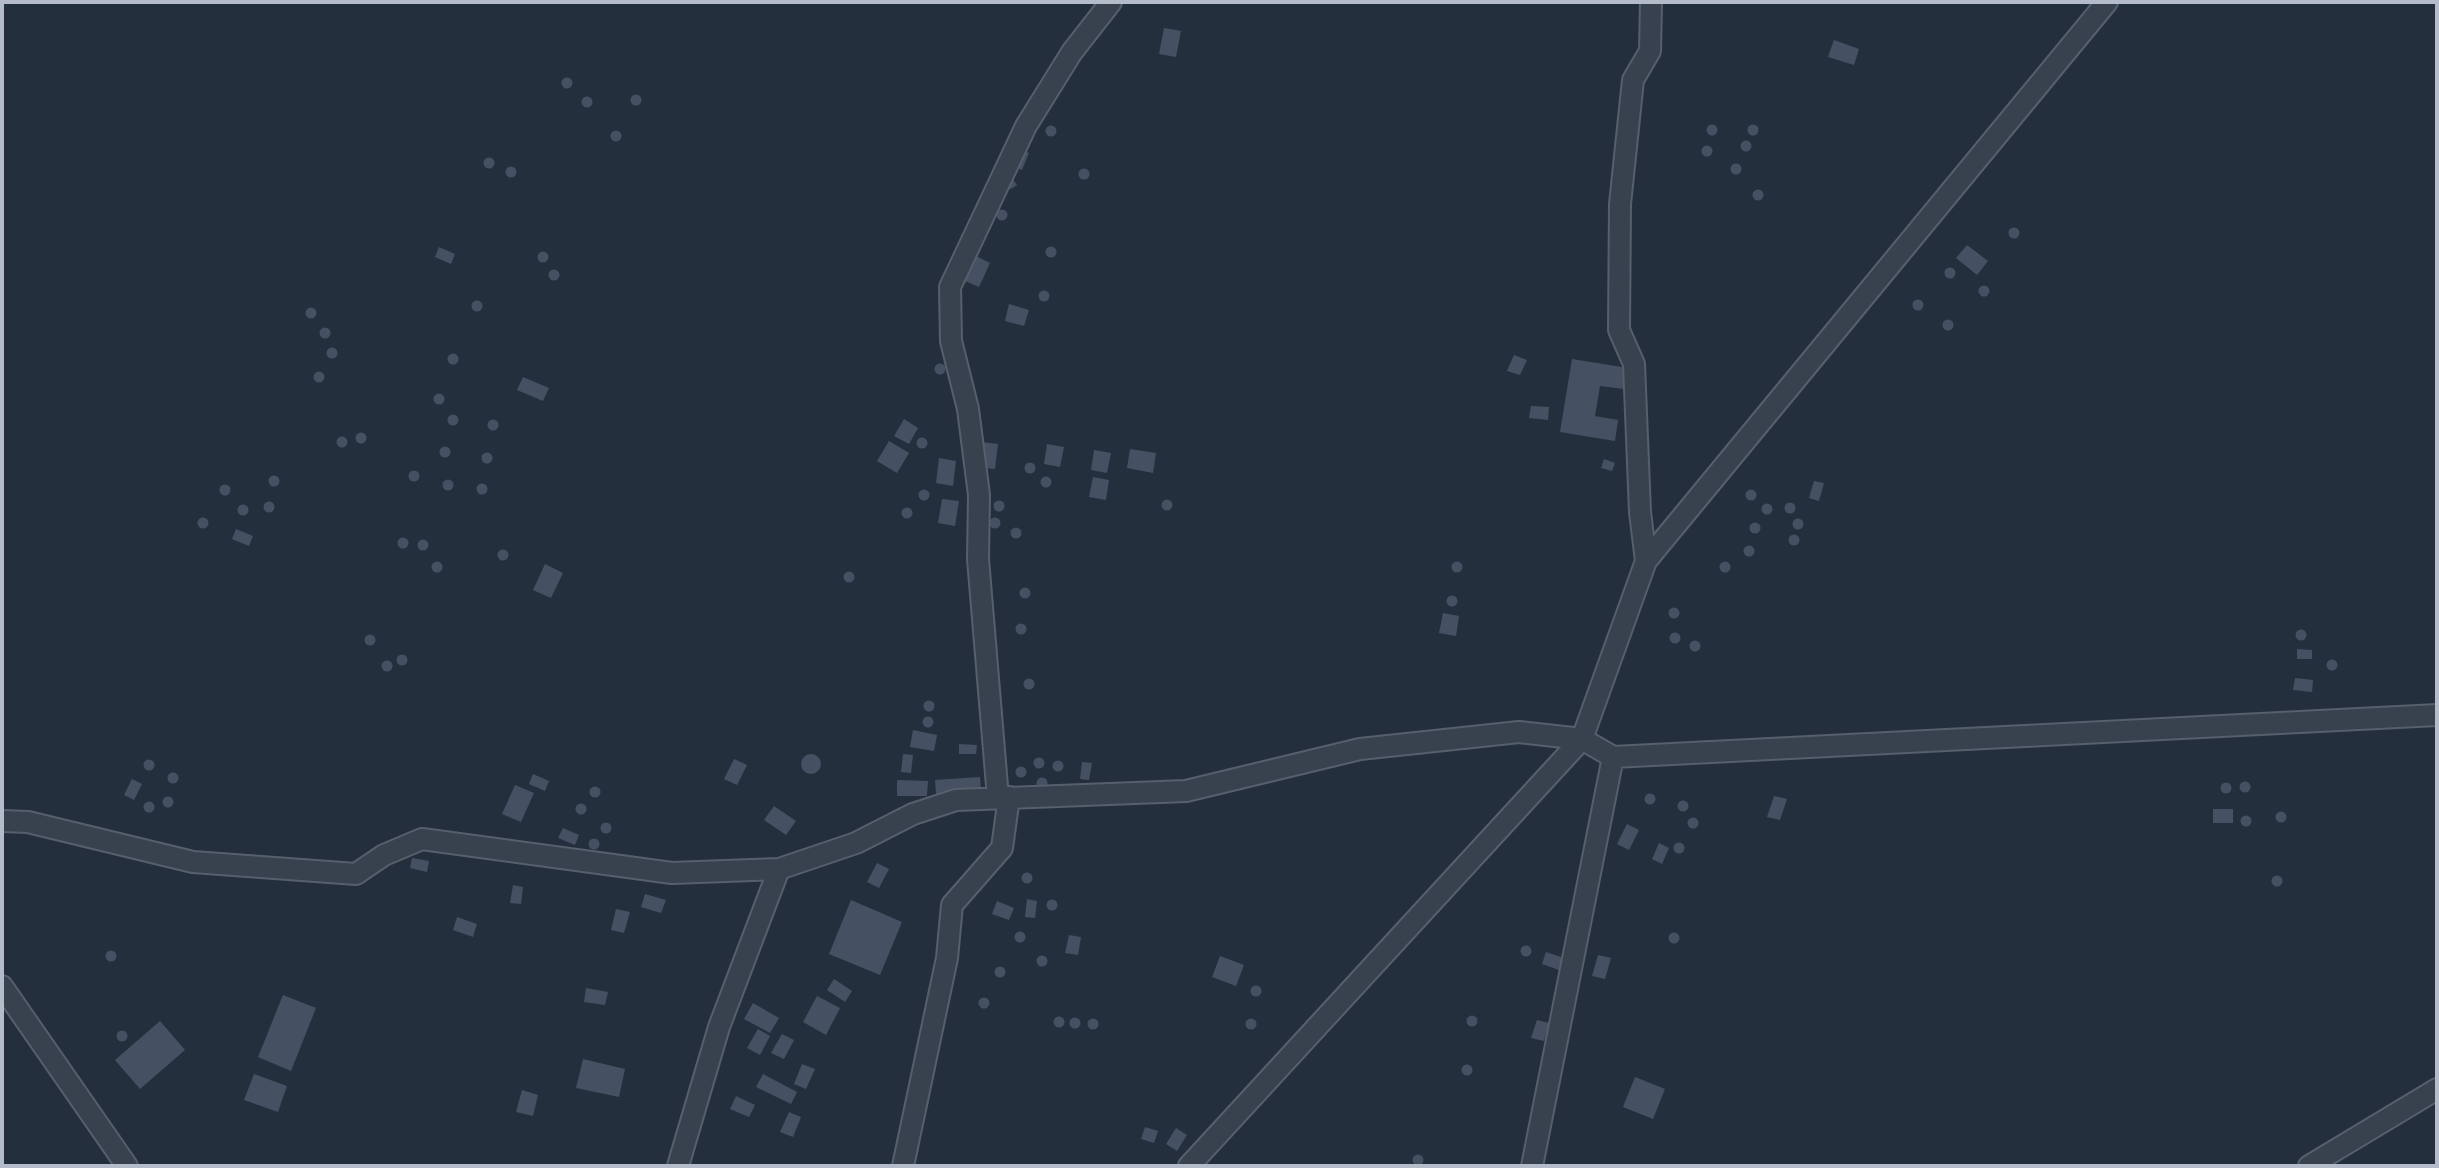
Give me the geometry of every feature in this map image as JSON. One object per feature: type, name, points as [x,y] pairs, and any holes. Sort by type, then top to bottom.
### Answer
[{"type":"street","points":[[903,1166],[947,958],[952,905],[1002,848],[1004,797],[978,559],[979,495],[968,409],[951,341],[950,287],[1026,126],[1093,21],[1111,2]]},
{"type":"street","points":[[1646,561],[1634,364],[1619,330],[1622,188],[1633,80],[1650,51],[1651,2]]},
{"type":"street","points":[[1189,1166],[1582,739],[1646,561],[2107,2]]},
{"type":"street","points":[[2,821],[28,822],[193,862],[356,874],[384,855],[422,839],[672,873],[779,869],[856,843],[913,814],[956,800],[1186,791],[1360,749],[1519,732],[1582,739],[1613,757],[2437,715]]},
{"type":"street","points":[[1532,1166],[1613,757]]},
{"type":"street","points":[[678,1166],[719,1027],[779,869]]},
{"type":"street","points":[[2,986],[127,1166]]},
{"type":"street","points":[[2309,1166],[2437,1089]]},
{"type":"building","points":[[1164,28],[1181,31],[1176,57],[1159,54]]},
{"type":"building","points":[[1834,40],[1859,49],[1854,65],[1828,57]]},
{"type":"building","points":[[567,78],[572,83],[567,88],[562,83]]},
{"type":"building","points":[[636,95],[641,100],[636,105],[631,100]]},
{"type":"building","points":[[587,97],[592,102],[587,107],[582,102]]},
{"type":"building","points":[[1712,125],[1717,130],[1712,135],[1707,130]]},
{"type":"building","points":[[1753,125],[1758,130],[1753,135],[1748,130]]},
{"type":"building","points":[[1051,126],[1056,131],[1051,136],[1046,131]]},
{"type":"building","points":[[616,131],[621,136],[616,141],[611,136]]},
{"type":"building","points":[[1746,141],[1751,146],[1746,151],[1741,146]]},
{"type":"building","points":[[1707,146],[1712,151],[1707,156],[1702,151]]},
{"type":"building","points":[[1019,149],[1029,153],[1022,170],[1012,166]]},
{"type":"building","points":[[489,158],[494,163],[489,168],[484,163]]},
{"type":"building","points":[[1736,164],[1741,169],[1736,174],[1731,169]]},
{"type":"building","points":[[511,167],[516,172],[511,177],[506,172]]},
{"type":"building","points":[[1084,169],[1089,174],[1084,179],[1079,174]]},
{"type":"building","points":[[1012,178],[1017,185],[1011,189],[1006,184]]},
{"type":"building","points":[[1758,190],[1763,195],[1758,200],[1753,195]]},
{"type":"building","points":[[1002,210],[1007,215],[1002,220],[997,215]]},
{"type":"building","points":[[2014,228],[2019,233],[2014,238],[2009,233]]},
{"type":"building","points":[[1967,245],[1988,261],[1977,275],[1956,258]]},
{"type":"building","points":[[439,247],[455,254],[451,264],[435,257]]},
{"type":"building","points":[[1051,247],[1056,252],[1051,257],[1046,252]]},
{"type":"building","points":[[543,252],[548,257],[543,262],[538,257]]},
{"type":"building","points":[[974,255],[990,263],[979,287],[963,280]]},
{"type":"building","points":[[1950,268],[1955,273],[1950,278],[1945,273]]},
{"type":"building","points":[[554,270],[559,275],[554,280],[549,275]]},
{"type":"building","points":[[1984,286],[1989,291],[1984,296],[1979,291]]},
{"type":"building","points":[[1044,291],[1049,296],[1044,301],[1039,296]]},
{"type":"building","points":[[1918,300],[1923,305],[1918,310],[1913,305]]},
{"type":"building","points":[[477,301],[482,306],[477,311],[472,306]]},
{"type":"building","points":[[1009,304],[1029,310],[1024,326],[1005,321]]},
{"type":"building","points":[[311,308],[316,313],[311,318],[306,313]]},
{"type":"building","points":[[1948,320],[1953,325],[1948,330],[1943,325]]},
{"type":"building","points":[[325,328],[330,333],[325,338],[320,333]]},
{"type":"building","points":[[332,348],[337,353],[332,358],[327,353]]},
{"type":"building","points":[[453,354],[458,359],[453,364],[448,359]]},
{"type":"building","points":[[1514,355],[1527,360],[1520,375],[1507,371]]},
{"type":"building","points":[[1572,359],[1628,368],[1624,389],[1600,386],[1595,416],[1618,420],[1615,441],[1560,432]]},
{"type":"building","points":[[940,364],[945,369],[940,374],[935,369]]},
{"type":"building","points":[[319,372],[324,377],[319,382],[314,377]]},
{"type":"building","points":[[523,377],[549,388],[543,401],[517,390]]},
{"type":"building","points":[[439,394],[444,399],[439,404],[434,399]]},
{"type":"building","points":[[1531,406],[1549,407],[1548,420],[1529,418]]},
{"type":"building","points":[[453,415],[458,420],[453,425],[448,420]]},
{"type":"building","points":[[904,419],[918,428],[909,444],[894,436]]},
{"type":"building","points":[[493,420],[498,425],[493,430],[488,425]]},
{"type":"building","points":[[361,433],[366,438],[361,443],[356,438]]},
{"type":"building","points":[[342,437],[347,442],[342,447],[337,442]]},
{"type":"building","points":[[922,438],[927,443],[922,448],[917,443]]},
{"type":"building","points":[[889,441],[909,453],[897,473],[877,461]]},
{"type":"building","points":[[981,442],[998,444],[995,469],[977,467]]},
{"type":"building","points":[[1047,444],[1064,447],[1060,467],[1044,464]]},
{"type":"building","points":[[445,447],[450,452],[445,457],[440,452]]},
{"type":"building","points":[[1130,449],[1156,453],[1153,473],[1127,468]]},
{"type":"building","points":[[1094,450],[1111,453],[1107,473],[1091,470]]},
{"type":"building","points":[[487,453],[492,458],[487,463],[482,458]]},
{"type":"building","points":[[939,458],[956,461],[953,486],[936,483]]},
{"type":"building","points":[[1604,459],[1615,463],[1612,471],[1601,468]]},
{"type":"building","points":[[1030,463],[1035,468],[1030,473],[1025,468]]},
{"type":"building","points":[[414,471],[419,476],[414,481],[409,476]]},
{"type":"building","points":[[274,476],[279,481],[274,486],[269,481]]},
{"type":"building","points":[[1046,477],[1051,482],[1046,487],[1041,482]]},
{"type":"building","points":[[1093,477],[1109,480],[1106,500],[1089,497]]},
{"type":"building","points":[[448,480],[453,485],[448,490],[443,485]]},
{"type":"building","points":[[1814,481],[1824,483],[1819,501],[1809,498]]},
{"type":"building","points":[[482,484],[487,489],[482,494],[477,489]]},
{"type":"building","points":[[225,485],[230,490],[225,495],[220,490]]},
{"type":"building","points":[[924,490],[929,495],[924,500],[919,495]]},
{"type":"building","points":[[1751,490],[1756,495],[1751,500],[1746,495]]},
{"type":"building","points":[[942,499],[959,501],[955,526],[938,523]]},
{"type":"building","points":[[1167,500],[1172,505],[1167,510],[1162,505]]},
{"type":"building","points":[[999,501],[1004,506],[999,511],[994,506]]},
{"type":"building","points":[[269,502],[274,507],[269,512],[264,507]]},
{"type":"building","points":[[1790,503],[1795,508],[1790,513],[1785,508]]},
{"type":"building","points":[[1767,504],[1772,509],[1767,514],[1762,509]]},
{"type":"building","points":[[243,505],[248,510],[243,515],[238,510]]},
{"type":"building","points":[[907,508],[912,513],[907,518],[902,513]]},
{"type":"building","points":[[203,518],[208,523],[203,528],[198,523]]},
{"type":"building","points":[[995,518],[1000,523],[995,528],[990,523]]},
{"type":"building","points":[[1798,519],[1803,524],[1798,529],[1793,524]]},
{"type":"building","points":[[1755,523],[1760,528],[1755,533],[1750,528]]},
{"type":"building","points":[[1016,528],[1021,533],[1016,538],[1011,533]]},
{"type":"building","points":[[236,529],[253,536],[249,546],[232,539]]},
{"type":"building","points":[[1794,535],[1799,540],[1794,545],[1789,540]]},
{"type":"building","points":[[403,538],[408,543],[403,548],[398,543]]},
{"type":"building","points":[[423,540],[428,545],[423,550],[418,545]]},
{"type":"building","points":[[1749,546],[1754,551],[1749,556],[1744,551]]},
{"type":"building","points":[[503,550],[508,555],[503,560],[498,555]]},
{"type":"building","points":[[437,562],[442,567],[437,572],[432,567]]},
{"type":"building","points":[[1457,562],[1462,567],[1457,572],[1452,567]]},
{"type":"building","points":[[1725,562],[1730,567],[1725,572],[1720,567]]},
{"type":"building","points":[[545,564],[563,573],[551,598],[533,590]]},
{"type":"building","points":[[849,572],[854,577],[849,582],[844,577]]},
{"type":"building","points":[[1025,588],[1030,593],[1025,598],[1020,593]]},
{"type":"building","points":[[1452,596],[1457,601],[1452,606],[1447,601]]},
{"type":"building","points":[[1674,608],[1679,613],[1674,618],[1669,613]]},
{"type":"building","points":[[1443,613],[1459,616],[1456,636],[1439,633]]},
{"type":"building","points":[[1021,624],[1026,629],[1021,634],[1016,629]]},
{"type":"building","points":[[2301,630],[2306,635],[2301,640],[2296,635]]},
{"type":"building","points":[[1675,633],[1680,638],[1675,643],[1670,638]]},
{"type":"building","points":[[370,635],[375,640],[370,645],[365,640]]},
{"type":"building","points":[[1695,641],[1700,646],[1695,651],[1690,646]]},
{"type":"building","points":[[2297,649],[2312,650],[2312,659],[2297,659]]},
{"type":"building","points":[[402,655],[407,660],[402,665],[397,660]]},
{"type":"building","points":[[2332,660],[2337,665],[2332,670],[2327,665]]},
{"type":"building","points":[[387,661],[392,666],[387,671],[382,666]]},
{"type":"building","points":[[2295,678],[2313,680],[2312,692],[2293,690]]},
{"type":"building","points":[[1029,679],[1034,684],[1029,689],[1024,684]]},
{"type":"building","points":[[929,701],[934,706],[929,711],[924,706]]},
{"type":"building","points":[[928,717],[933,722],[928,727],[923,722]]},
{"type":"building","points":[[913,730],[937,735],[934,751],[910,747]]},
{"type":"building","points":[[959,744],[977,745],[976,754],[959,754]]},
{"type":"building","points":[[811,754],[818,757],[821,764],[818,771],[811,774],[804,771],[801,764],[804,757]]},
{"type":"building","points":[[903,754],[913,755],[911,773],[901,772]]},
{"type":"building","points":[[1039,758],[1044,763],[1039,768],[1034,763]]},
{"type":"building","points":[[734,759],[747,765],[737,785],[724,779]]},
{"type":"building","points":[[149,760],[154,765],[149,770],[144,765]]},
{"type":"building","points":[[1058,761],[1063,766],[1058,771],[1053,766]]},
{"type":"building","points":[[1082,762],[1092,763],[1089,780],[1080,779]]},
{"type":"building","points":[[1021,767],[1026,772],[1021,777],[1016,772]]},
{"type":"building","points":[[173,773],[178,778],[173,783],[168,778]]},
{"type":"building","points":[[533,774],[549,781],[545,791],[529,784]]},
{"type":"building","points":[[980,777],[981,791],[936,794],[935,780]]},
{"type":"building","points":[[1042,778],[1047,783],[1042,788],[1037,783]]},
{"type":"building","points":[[132,779],[142,784],[134,800],[124,795]]},
{"type":"building","points":[[897,780],[928,781],[927,796],[897,796]]},
{"type":"building","points":[[2245,782],[2250,787],[2245,792],[2240,787]]},
{"type":"building","points":[[2226,783],[2231,788],[2226,793],[2221,788]]},
{"type":"building","points":[[515,785],[534,793],[521,822],[502,814]]},
{"type":"building","points":[[595,787],[600,792],[595,797],[590,792]]},
{"type":"building","points":[[1650,794],[1655,799],[1650,804],[1645,799]]},
{"type":"building","points":[[1774,796],[1787,799],[1780,820],[1767,817]]},
{"type":"building","points":[[168,797],[173,802],[168,807],[163,802]]},
{"type":"building","points":[[1683,801],[1688,806],[1683,811],[1678,806]]},
{"type":"building","points":[[149,802],[154,807],[149,812],[144,807]]},
{"type":"building","points":[[581,804],[586,809],[581,814],[576,809]]},
{"type":"building","points":[[774,806],[796,821],[786,835],[764,820]]},
{"type":"building","points":[[2213,809],[2233,809],[2233,823],[2213,823]]},
{"type":"building","points":[[2281,812],[2286,817],[2281,822],[2276,817]]},
{"type":"building","points":[[2246,816],[2251,821],[2246,826],[2241,821]]},
{"type":"building","points":[[1693,818],[1698,823],[1693,828],[1688,823]]},
{"type":"building","points":[[606,823],[611,828],[606,833],[601,828]]},
{"type":"building","points":[[1627,824],[1639,830],[1629,850],[1617,844]]},
{"type":"building","points":[[563,828],[579,835],[575,845],[558,838]]},
{"type":"building","points":[[594,839],[599,844],[594,849],[589,844]]},
{"type":"building","points":[[1659,843],[1669,848],[1662,864],[1652,859]]},
{"type":"building","points":[[1679,843],[1684,848],[1679,853],[1674,848]]},
{"type":"building","points":[[412,858],[429,861],[427,872],[410,868]]},
{"type":"building","points":[[877,863],[889,869],[879,888],[867,882]]},
{"type":"building","points":[[1027,873],[1032,878],[1027,883],[1022,878]]},
{"type":"building","points":[[2277,876],[2282,881],[2277,886],[2272,881]]},
{"type":"building","points":[[513,885],[523,887],[521,904],[510,903]]},
{"type":"building","points":[[645,894],[666,900],[661,913],[641,907]]},
{"type":"building","points":[[1027,899],[1037,901],[1035,918],[1025,917]]},
{"type":"building","points":[[851,900],[902,922],[880,975],[829,954]]},
{"type":"building","points":[[1052,900],[1057,905],[1052,910],[1047,905]]},
{"type":"building","points":[[997,901],[1014,908],[1009,920],[992,914]]},
{"type":"building","points":[[616,909],[630,912],[624,933],[611,930]]},
{"type":"building","points":[[457,917],[477,924],[473,937],[453,930]]},
{"type":"building","points":[[1020,932],[1025,937],[1020,942],[1015,937]]},
{"type":"building","points":[[1674,933],[1679,938],[1674,943],[1669,938]]},
{"type":"building","points":[[1069,935],[1081,937],[1078,955],[1065,953]]},
{"type":"building","points":[[1526,946],[1531,951],[1526,956],[1521,951]]},
{"type":"building","points":[[111,951],[116,956],[111,961],[106,956]]},
{"type":"building","points":[[1546,952],[1564,958],[1559,970],[1542,964]]},
{"type":"building","points":[[1598,955],[1611,958],[1605,979],[1592,976]]},
{"type":"building","points":[[1042,956],[1047,961],[1042,966],[1037,961]]},
{"type":"building","points":[[1220,956],[1244,965],[1236,986],[1212,977]]},
{"type":"building","points":[[1000,967],[1005,972],[1000,977],[995,972]]},
{"type":"building","points":[[834,979],[852,991],[845,1002],[827,990]]},
{"type":"building","points":[[1256,986],[1261,991],[1256,996],[1251,991]]},
{"type":"building","points":[[586,988],[608,992],[605,1005],[584,1002]]},
{"type":"building","points":[[283,995],[316,1008],[291,1071],[258,1057]]},
{"type":"building","points":[[817,996],[840,1008],[826,1035],[803,1022]]},
{"type":"building","points":[[984,998],[989,1003],[984,1008],[979,1003]]},
{"type":"building","points":[[753,1003],[779,1018],[770,1033],[744,1019]]},
{"type":"building","points":[[1472,1016],[1477,1021],[1472,1026],[1467,1021]]},
{"type":"building","points":[[1059,1017],[1064,1022],[1059,1027],[1054,1022]]},
{"type":"building","points":[[1075,1018],[1080,1023],[1075,1028],[1070,1023]]},
{"type":"building","points":[[1093,1019],[1098,1024],[1093,1029],[1088,1024]]},
{"type":"building","points":[[1251,1019],[1256,1024],[1251,1029],[1246,1024]]},
{"type":"building","points":[[1537,1020],[1549,1023],[1544,1041],[1531,1038]]},
{"type":"building","points":[[160,1021],[185,1050],[140,1089],[115,1060]]},
{"type":"building","points":[[758,1029],[770,1036],[760,1055],[747,1048]]},
{"type":"building","points":[[122,1031],[127,1036],[122,1041],[117,1036]]},
{"type":"building","points":[[782,1034],[794,1040],[784,1059],[771,1053]]},
{"type":"building","points":[[583,1059],[625,1069],[619,1097],[576,1088]]},
{"type":"building","points":[[802,1064],[815,1069],[806,1089],[794,1084]]},
{"type":"building","points":[[1467,1065],[1472,1070],[1467,1075],[1462,1070]]},
{"type":"building","points":[[254,1074],[287,1086],[278,1112],[244,1100]]},
{"type":"building","points":[[763,1074],[797,1092],[791,1104],[756,1087]]},
{"type":"building","points":[[1635,1077],[1665,1089],[1653,1119],[1623,1107]]},
{"type":"building","points":[[522,1090],[538,1095],[533,1116],[516,1112]]},
{"type":"building","points":[[736,1096],[755,1105],[749,1117],[730,1109]]},
{"type":"building","points":[[789,1112],[801,1117],[793,1137],[780,1132]]},
{"type":"building","points":[[1145,1127],[1158,1131],[1154,1143],[1141,1139]]},
{"type":"building","points":[[1176,1128],[1187,1135],[1177,1151],[1166,1144]]},
{"type":"building","points":[[1418,1155],[1423,1160],[1418,1165],[1413,1160]]}]
